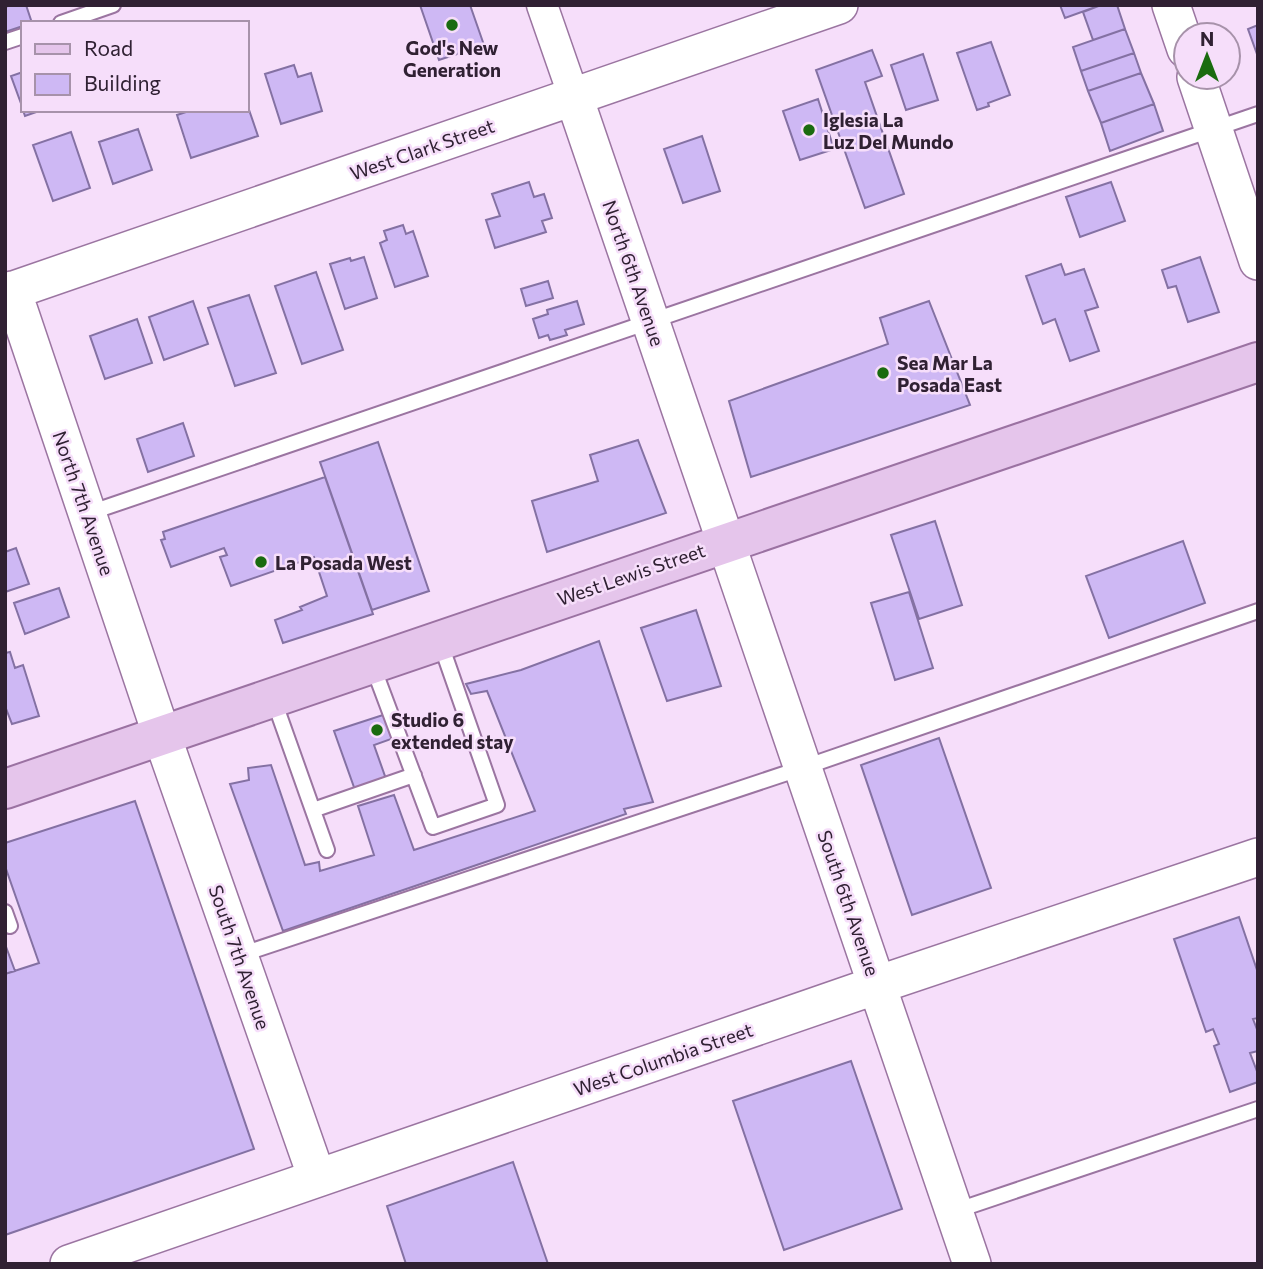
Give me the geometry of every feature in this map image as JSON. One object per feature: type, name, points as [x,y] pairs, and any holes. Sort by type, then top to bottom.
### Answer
[{"type":"main road","name":"West Lewis Street","points":[[5,789],[1258,362]]},
{"type":"street","name":"North 6th Avenue","points":[[542,5],[726,542]]},
{"type":"street","name":"West Clark Street","points":[[8,284],[574,97],[839,5]]},
{"type":"street","points":[[1201,91],[1258,261]]},
{"type":"street","name":"North 7th Avenue","points":[[8,284],[162,736]]},
{"type":"street","name":"South 6th Avenue","points":[[726,542],[972,1264]]},
{"type":"street","name":"South 7th Avenue","points":[[162,736],[317,1178]]},
{"type":"street","name":"West Columbia Street","points":[[69,1264],[877,985],[1258,857]]},
{"type":"lane","points":[[67,21],[113,5]]},
{"type":"lane","points":[[87,513],[1258,114]]},
{"type":"lane","points":[[239,956],[802,768],[1258,611]]},
{"type":"lane","points":[[372,663],[433,827],[497,805],[439,640]]},
{"type":"lane","points":[[273,697],[327,850]]},
{"type":"lane","points":[[313,810],[414,775]]},
{"type":"lane","points":[[5,912],[10,926]]},
{"type":"lane","points":[[954,1211],[1258,1109]]},
{"type":"building","points":[[26,5],[31,21],[21,21],[21,27],[5,32],[5,7]]},
{"type":"building","name":"God's New Generation","points":[[420,5],[470,5],[484,45],[439,60]]},
{"type":"building","points":[[1060,5],[1101,5],[1065,18]]},
{"type":"building","points":[[1101,5],[1117,5],[1125,29],[1093,40],[1083,12]]},
{"type":"building","points":[[1258,25],[1258,57],[1248,29]]},
{"type":"building","points":[[1125,29],[1134,53],[1081,71],[1073,47]]},
{"type":"building","points":[[991,42],[1010,95],[977,110],[957,53]]},
{"type":"building","points":[[872,50],[882,76],[865,82],[904,194],[865,208],[816,70]]},
{"type":"building","points":[[1134,53],[1141,73],[1088,91],[1081,71]]},
{"type":"building","points":[[923,54],[938,100],[906,110],[891,65]]},
{"type":"building","points":[[294,65],[298,77],[311,73],[322,111],[281,124],[265,74]]},
{"type":"building","points":[[21,73],[21,104],[11,76]]},
{"type":"building","points":[[1141,73],[1154,104],[1101,123],[1088,91]]},
{"type":"building","name":"Iglesia La Luz Del Mundo","points":[[818,99],[834,149],[800,160],[783,111]]},
{"type":"building","points":[[1154,104],[1163,131],[1110,151],[1101,123]]},
{"type":"building","points":[[248,107],[258,136],[191,158],[177,115],[186,112],[248,112]]},
{"type":"building","points":[[138,129],[152,170],[113,184],[99,142]]},
{"type":"building","points":[[71,132],[90,188],[53,201],[33,145]]},
{"type":"building","points":[[702,136],[720,191],[683,203],[664,149]]},
{"type":"building","points":[[529,182],[534,197],[544,194],[552,218],[542,221],[546,232],[495,248],[486,220],[500,216],[492,194]]},
{"type":"building","points":[[1111,182],[1125,221],[1080,237],[1066,197]]},
{"type":"building","points":[[403,225],[406,234],[413,231],[428,276],[395,287],[380,243],[387,240],[384,231]]},
{"type":"building","points":[[364,257],[377,298],[345,309],[330,264]]},
{"type":"building","points":[[1200,257],[1219,312],[1188,322],[1176,286],[1168,288],[1162,270]]},
{"type":"building","points":[[1061,264],[1065,275],[1084,269],[1098,307],[1085,311],[1099,351],[1070,361],[1055,319],[1043,324],[1026,276]]},
{"type":"building","points":[[316,272],[343,350],[302,364],[275,286]]},
{"type":"building","points":[[548,281],[553,298],[526,306],[521,289]]},
{"type":"building","points":[[249,295],[276,373],[235,386],[208,308]]},
{"type":"building","points":[[193,301],[208,344],[164,360],[149,317]]},
{"type":"building","points":[[577,301],[584,324],[565,330],[567,335],[550,340],[548,335],[539,338],[533,319],[548,314],[547,310]]},
{"type":"building","name":"Sea Mar La Posada East","points":[[929,301],[970,405],[751,477],[729,401],[888,344],[880,318]]},
{"type":"building","points":[[137,319],[152,363],[105,379],[90,336]]},
{"type":"building","points":[[183,423],[194,456],[148,472],[137,439]]},
{"type":"building","points":[[638,440],[666,513],[547,552],[532,501],[598,481],[590,455]]},
{"type":"building","points":[[378,442],[429,591],[372,610],[320,462]]},
{"type":"building","name":"La Posada West","points":[[325,477],[373,614],[283,643],[275,620],[302,610],[300,607],[327,596],[314,557],[231,586],[220,557],[227,555],[224,548],[171,567],[161,540],[165,539],[163,532]]},
{"type":"building","points":[[935,521],[962,605],[919,619],[891,535]]},
{"type":"building","points":[[1183,541],[1205,603],[1109,638],[1086,576]]},
{"type":"building","points":[[16,548],[29,584],[5,592],[5,552]]},
{"type":"building","points":[[59,588],[69,617],[25,634],[14,603]]},
{"type":"building","points":[[909,592],[933,668],[895,680],[871,603]]},
{"type":"building","points":[[696,610],[721,686],[667,701],[641,628]]},
{"type":"building","points":[[599,641],[653,802],[624,809],[626,814],[283,931],[230,784],[249,780],[248,768],[271,765],[305,865],[319,862],[320,871],[374,855],[358,806],[394,795],[414,850],[535,811],[487,691],[471,694],[466,684],[521,670]]},
{"type":"building","points":[[10,652],[15,668],[23,665],[39,716],[12,724],[5,706],[5,653]]},
{"type":"building","points":[[386,714],[394,738],[374,745],[386,779],[355,790],[334,731]]},
{"type":"building","points":[[939,738],[991,888],[912,915],[861,765]]},
{"type":"building","points":[[135,801],[254,1149],[5,1235],[5,974],[39,963],[5,866],[5,843]]},
{"type":"building","points":[[1239,917],[1258,973],[1258,1018],[1253,1019],[1258,1032],[1258,1051],[1250,1053],[1258,1074],[1258,1082],[1230,1092],[1214,1046],[1219,1044],[1213,1029],[1206,1032],[1174,939]]},
{"type":"building","points":[[5,944],[15,971],[5,974]]},
{"type":"building","points":[[851,1061],[902,1209],[784,1250],[733,1101]]},
{"type":"building","points":[[513,1162],[548,1264],[406,1264],[387,1206]]},
{"type":"place","name":"God's New Generation","points":[[452,25]]},
{"type":"place","name":"Iglesia La Luz Del Mundo","points":[[809,130]]},
{"type":"place","name":"Sea Mar La Posada East","points":[[883,373]]},
{"type":"place","name":"La Posada West","points":[[261,562]]},
{"type":"place","name":"Studio 6 extended stay","points":[[377,730]]}]
